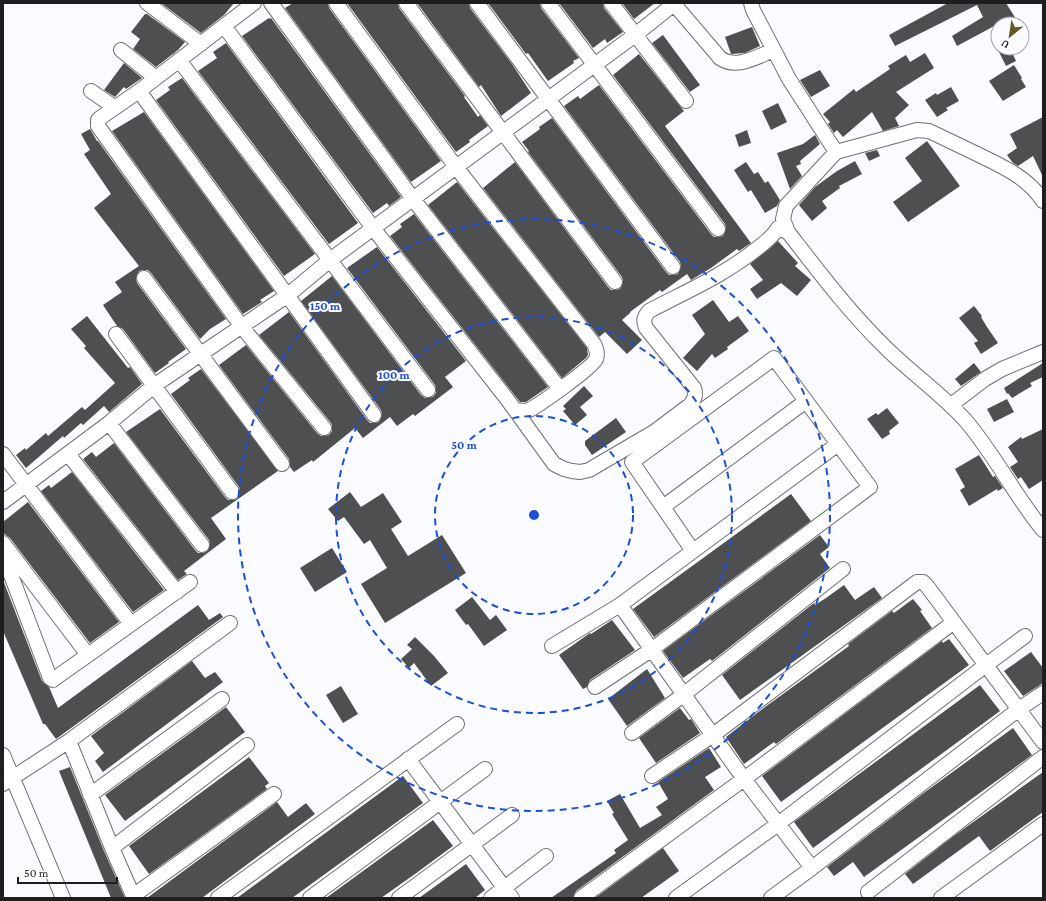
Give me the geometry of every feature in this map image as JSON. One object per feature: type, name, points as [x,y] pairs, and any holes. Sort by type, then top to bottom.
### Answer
[{"type":"street","points":[[147,3],[201,44]]},
{"type":"street","points":[[271,3],[413,199],[560,389]]},
{"type":"street","points":[[336,3],[456,167],[594,344],[597,355],[593,364],[529,410],[515,410]]},
{"type":"street","points":[[406,3],[616,282]]},
{"type":"street","points":[[477,3],[673,267]]},
{"type":"street","points":[[548,3],[718,229]]},
{"type":"street","points":[[611,3],[686,101]]},
{"type":"street","points":[[751,3],[753,10],[789,79],[836,152]]},
{"type":"street","points":[[3,502],[110,423],[155,385],[288,295],[330,260],[635,35],[674,4],[724,62],[736,63],[745,61],[774,50]]},
{"type":"street","points":[[246,5],[224,26],[201,44],[98,120],[98,126],[242,327],[324,428]]},
{"type":"street","points":[[224,26],[373,228],[515,410],[554,464],[564,469],[580,472],[588,470],[654,432],[690,405],[696,394],[694,388],[646,328],[644,321],[646,316],[650,311],[719,275],[739,262],[773,236],[778,228],[788,232]]},
{"type":"street","points":[[121,50],[156,78]]},
{"type":"street","points":[[179,60],[428,390]]},
{"type":"street","points":[[91,91],[114,107]]},
{"type":"street","points":[[139,91],[374,415]]},
{"type":"street","points":[[1043,201],[1028,184],[1010,170],[929,131],[917,130],[836,152],[786,206],[783,219],[788,232],[841,301],[906,368],[951,405],[980,439],[1043,530]]},
{"type":"street","points":[[144,278],[202,354],[282,464]]},
{"type":"street","points":[[116,334],[155,385],[232,492]]},
{"type":"street","points":[[951,405],[1002,369],[1043,352]]},
{"type":"street","points":[[594,687],[651,650],[870,487],[774,358],[632,462],[693,551]]},
{"type":"street","points":[[663,507],[806,401]]},
{"type":"street","points":[[110,423],[202,545]]},
{"type":"street","points":[[552,646],[620,605],[838,444]]},
{"type":"street","points":[[3,454],[131,624]]},
{"type":"street","points":[[68,454],[177,592]]},
{"type":"street","points":[[3,543],[88,655]]},
{"type":"street","points":[[3,554],[51,679],[54,679],[190,582]]},
{"type":"street","points":[[632,733],[683,695],[843,569]]},
{"type":"street","points":[[652,776],[713,735],[913,583],[920,581],[927,586],[1043,742]]},
{"type":"street","points":[[620,605],[744,779],[812,868]]},
{"type":"street","points":[[581,898],[744,779],[954,622]]},
{"type":"street","points":[[8,781],[69,741],[230,623]]},
{"type":"street","points":[[676,898],[778,824],[1025,636]]},
{"type":"street","points":[[771,898],[1019,709],[1043,693]]},
{"type":"street","points":[[90,795],[222,699]]},
{"type":"street","points":[[218,898],[457,724]]},
{"type":"street","points":[[69,741],[112,848],[134,897],[274,794]]},
{"type":"street","points":[[112,848],[247,745]]},
{"type":"street","points":[[3,754],[8,781],[63,898]]},
{"type":"street","points":[[868,892],[1043,757]]},
{"type":"street","points":[[408,759],[508,893]]},
{"type":"street","points":[[310,898],[485,769]]},
{"type":"street","points":[[399,898],[512,815]]},
{"type":"street","points":[[941,898],[1043,824]]},
{"type":"street","points":[[491,898],[508,893],[546,856]]},
{"type":"building","points":[[161,3],[234,3],[224,15],[201,33]]},
{"type":"building","points":[[293,3],[328,3],[329,8],[441,161],[411,182],[285,8]]},
{"type":"building","points":[[347,3],[398,3],[399,8],[465,96],[464,97],[478,117],[480,115],[488,126],[456,152]]},
{"type":"building","points":[[417,3],[469,3],[470,8],[512,64],[531,93],[501,116],[481,85],[479,87]]},
{"type":"building","points":[[488,3],[540,3],[541,8],[579,58],[548,81],[528,53],[526,54]]},
{"type":"building","points":[[559,3],[603,3],[604,8],[623,32],[607,43],[605,39],[593,48]]},
{"type":"building","points":[[622,3],[655,3],[634,19]]},
{"type":"building","points":[[948,3],[1006,3],[1014,16],[990,16],[990,28],[957,46],[952,36],[983,17],[977,5],[895,46],[889,35]]},
{"type":"building","points":[[145,14],[185,42],[178,50],[156,67],[133,49],[140,39],[131,32]]},
{"type":"building","points":[[271,18],[401,197],[389,206],[387,203],[373,213],[242,36]]},
{"type":"building","points":[[752,27],[760,46],[745,53],[731,54],[725,37]]},
{"type":"building","points":[[663,35],[700,85],[690,92],[652,43]]},
{"type":"building","points":[[226,43],[358,223],[329,244],[198,71],[217,58],[213,52]]},
{"type":"building","points":[[925,53],[934,68],[896,92],[909,105],[895,118],[899,126],[883,131],[872,112],[843,137],[837,130],[834,133],[828,124],[830,122],[823,114],[854,89],[856,92],[890,69],[888,66],[906,55],[910,62]]},
{"type":"building","points":[[639,54],[684,111],[665,126],[751,243],[739,251],[737,249],[711,268],[691,280],[687,274],[662,292],[660,290],[630,312],[622,320],[642,340],[627,354],[605,332],[599,337],[483,188],[515,162],[608,287],[611,290],[620,289],[623,281],[622,277],[522,142],[552,118],[666,272],[669,275],[678,274],[681,266],[680,262],[564,106],[578,96],[580,99],[599,85],[711,234],[714,237],[723,236],[726,228],[725,224],[613,75]]},
{"type":"building","points":[[1001,56],[1014,56],[1016,61],[1006,66]]},
{"type":"building","points":[[124,63],[142,78],[126,89],[124,87],[115,97],[104,90]]},
{"type":"building","points":[[1014,65],[1026,87],[1003,101],[989,81]]},
{"type":"building","points":[[820,70],[830,86],[811,97],[800,80]]},
{"type":"building","points":[[182,78],[315,254],[284,276],[156,100],[170,90],[168,87]]},
{"type":"building","points":[[951,87],[959,101],[946,108],[948,110],[937,117],[925,100],[936,93],[937,95]]},
{"type":"building","points":[[778,103],[787,122],[771,130],[762,111]]},
{"type":"building","points":[[144,112],[274,291],[260,300],[262,302],[243,314],[112,131]]},
{"type":"building","points":[[1043,117],[1043,177],[1033,156],[1018,166],[1013,163],[1007,155],[1017,148],[1010,134]]},
{"type":"building","points":[[90,129],[97,141],[226,319],[210,329],[200,339],[151,273],[148,270],[139,271],[136,279],[137,283],[186,349],[155,373],[123,329],[117,326],[103,305],[122,292],[115,282],[139,266],[94,208],[111,194],[84,154],[90,150],[81,134]]},
{"type":"building","points":[[747,130],[751,143],[739,147],[735,135]]},
{"type":"building","points":[[815,135],[820,144],[800,161],[801,164],[796,166],[802,176],[790,189],[777,153],[803,144]]},
{"type":"building","points":[[927,141],[960,186],[908,222],[893,202],[922,181],[905,158]]},
{"type":"building","points":[[877,150],[880,156],[869,161],[865,153]]},
{"type":"building","points":[[855,161],[862,174],[839,186],[840,188],[822,201],[827,208],[812,221],[799,205],[815,187],[837,171]]},
{"type":"building","points":[[746,162],[754,174],[758,172],[765,183],[768,181],[780,200],[777,206],[765,213],[751,190],[748,192],[734,170]]},
{"type":"building","points":[[457,182],[587,348],[588,355],[586,358],[562,378],[428,205]]},
{"type":"building","points":[[414,214],[548,387],[526,402],[520,402],[390,236],[402,227],[400,224]]},
{"type":"building","points":[[778,241],[798,263],[795,266],[811,280],[797,296],[781,283],[757,299],[750,289],[763,280],[750,264]]},
{"type":"building","points":[[377,247],[466,361],[445,377],[453,387],[415,416],[413,414],[397,426],[390,417],[363,438],[355,428],[313,462],[312,460],[294,472],[290,467],[289,459],[219,365],[246,345],[317,433],[321,436],[329,435],[332,431],[331,423],[259,335],[289,312],[367,420],[370,423],[379,422],[382,415],[381,410],[301,301],[332,276],[421,395],[425,398],[433,397],[436,393],[435,385],[347,268]]},
{"type":"building","points":[[713,300],[729,322],[738,316],[749,331],[715,358],[712,354],[697,371],[683,358],[705,334],[692,315]]},
{"type":"building","points":[[974,306],[982,316],[981,317],[998,343],[981,354],[974,343],[978,341],[959,318]]},
{"type":"building","points":[[87,316],[128,368],[130,367],[142,384],[109,412],[104,406],[83,425],[81,423],[64,438],[63,436],[26,468],[16,455],[25,448],[26,450],[46,433],[48,436],[82,407],[85,410],[115,383],[84,348],[86,346],[71,329]]},
{"type":"building","points":[[974,363],[981,372],[961,386],[955,379]]},
{"type":"building","points":[[1043,363],[1043,377],[1030,383],[1032,386],[1012,398],[1008,393],[1007,394],[1004,388]]},
{"type":"building","points":[[201,369],[278,471],[211,518],[226,539],[184,571],[187,574],[178,580],[83,459],[92,452],[96,457],[114,443],[195,550],[198,553],[207,551],[210,544],[209,540],[126,432],[160,409],[225,497],[228,500],[237,499],[240,491],[239,487],[171,394],[190,380],[188,378]]},
{"type":"building","points":[[584,386],[593,396],[580,407],[587,415],[575,425],[563,411],[566,409],[563,406]]},
{"type":"building","points":[[1007,399],[1014,412],[994,422],[987,409]]},
{"type":"building","points":[[887,408],[899,423],[889,431],[890,434],[882,439],[867,419],[876,413],[878,415]]},
{"type":"building","points":[[616,418],[626,432],[592,455],[585,445],[585,441]]},
{"type":"building","points":[[1043,429],[1043,480],[1029,489],[1021,477],[1018,479],[1010,467],[1018,462],[1008,447],[1021,437],[1022,439]]},
{"type":"building","points":[[979,455],[993,477],[995,476],[1003,488],[998,491],[997,489],[969,506],[960,490],[965,487],[955,469]]},
{"type":"building","points":[[72,472],[164,590],[133,612],[41,491],[49,485],[51,488]]},
{"type":"building","points":[[350,492],[361,507],[383,493],[402,522],[391,529],[408,556],[442,535],[466,573],[385,623],[361,584],[387,568],[370,540],[364,544],[344,517],[338,521],[328,509]]},
{"type":"building","points":[[791,494],[811,521],[654,637],[633,609]]},
{"type":"building","points":[[28,502],[119,622],[90,643],[10,538],[3,533],[3,522]]},
{"type":"building","points":[[820,535],[829,547],[820,554],[830,568],[712,661],[710,659],[683,678],[663,651]]},
{"type":"building","points":[[332,548],[347,572],[315,592],[300,568]]},
{"type":"building","points":[[3,580],[42,681],[49,687],[58,708],[198,605],[209,620],[220,613],[223,617],[56,739],[45,724],[43,724],[3,631]]},
{"type":"building","points":[[844,585],[855,600],[874,587],[882,598],[740,700],[722,675],[814,603],[815,605]]},
{"type":"building","points":[[472,597],[490,620],[496,615],[507,630],[484,646],[468,624],[466,625],[455,610]]},
{"type":"building","points":[[913,599],[922,610],[920,611],[932,628],[776,744],[774,742],[744,764],[726,737],[849,646],[848,644],[892,611],[894,613]]},
{"type":"building","points":[[612,620],[635,650],[590,680],[587,687],[583,689],[559,655],[590,633],[591,634]]},
{"type":"building","points":[[415,637],[448,673],[431,686],[414,663],[409,668],[401,659],[412,649],[407,645]]},
{"type":"building","points":[[949,639],[969,665],[781,802],[762,776],[942,641],[943,643]]},
{"type":"building","points":[[1031,652],[1043,668],[1043,683],[1023,696],[1004,671]]},
{"type":"building","points":[[192,661],[205,678],[215,672],[223,682],[103,772],[95,761],[104,753],[91,736]]},
{"type":"building","points":[[647,669],[665,698],[627,726],[608,699]]},
{"type":"building","points":[[980,685],[1000,711],[813,848],[794,822]]},
{"type":"building","points":[[341,686],[358,714],[343,723],[326,695]]},
{"type":"building","points":[[226,707],[245,732],[125,821],[105,795]]},
{"type":"building","points":[[680,708],[689,720],[691,719],[700,733],[656,763],[639,738]]},
{"type":"building","points":[[1013,728],[1032,755],[864,877],[853,862],[834,876],[827,867],[921,795]]},
{"type":"building","points":[[709,748],[721,767],[705,777],[714,790],[576,891],[573,898],[551,898],[616,853],[614,850],[628,840],[612,814],[614,813],[607,801],[620,794],[640,828],[662,815],[656,807],[668,799],[658,782]]},
{"type":"building","points":[[249,757],[269,783],[265,786],[267,789],[149,874],[129,846]]},
{"type":"building","points":[[70,767],[125,898],[111,898],[59,771]]},
{"type":"building","points":[[1043,772],[1043,812],[990,851],[979,836],[913,884],[905,874],[951,838]]},
{"type":"building","points":[[403,776],[423,803],[292,898],[237,898]]},
{"type":"building","points":[[277,802],[288,817],[306,803],[315,814],[202,898],[147,898]]},
{"type":"building","points":[[433,820],[453,846],[415,874],[381,898],[326,898]]},
{"type":"building","points":[[663,848],[679,871],[641,898],[595,898]]},
{"type":"building","points":[[466,864],[485,890],[475,898],[419,898]]}]
